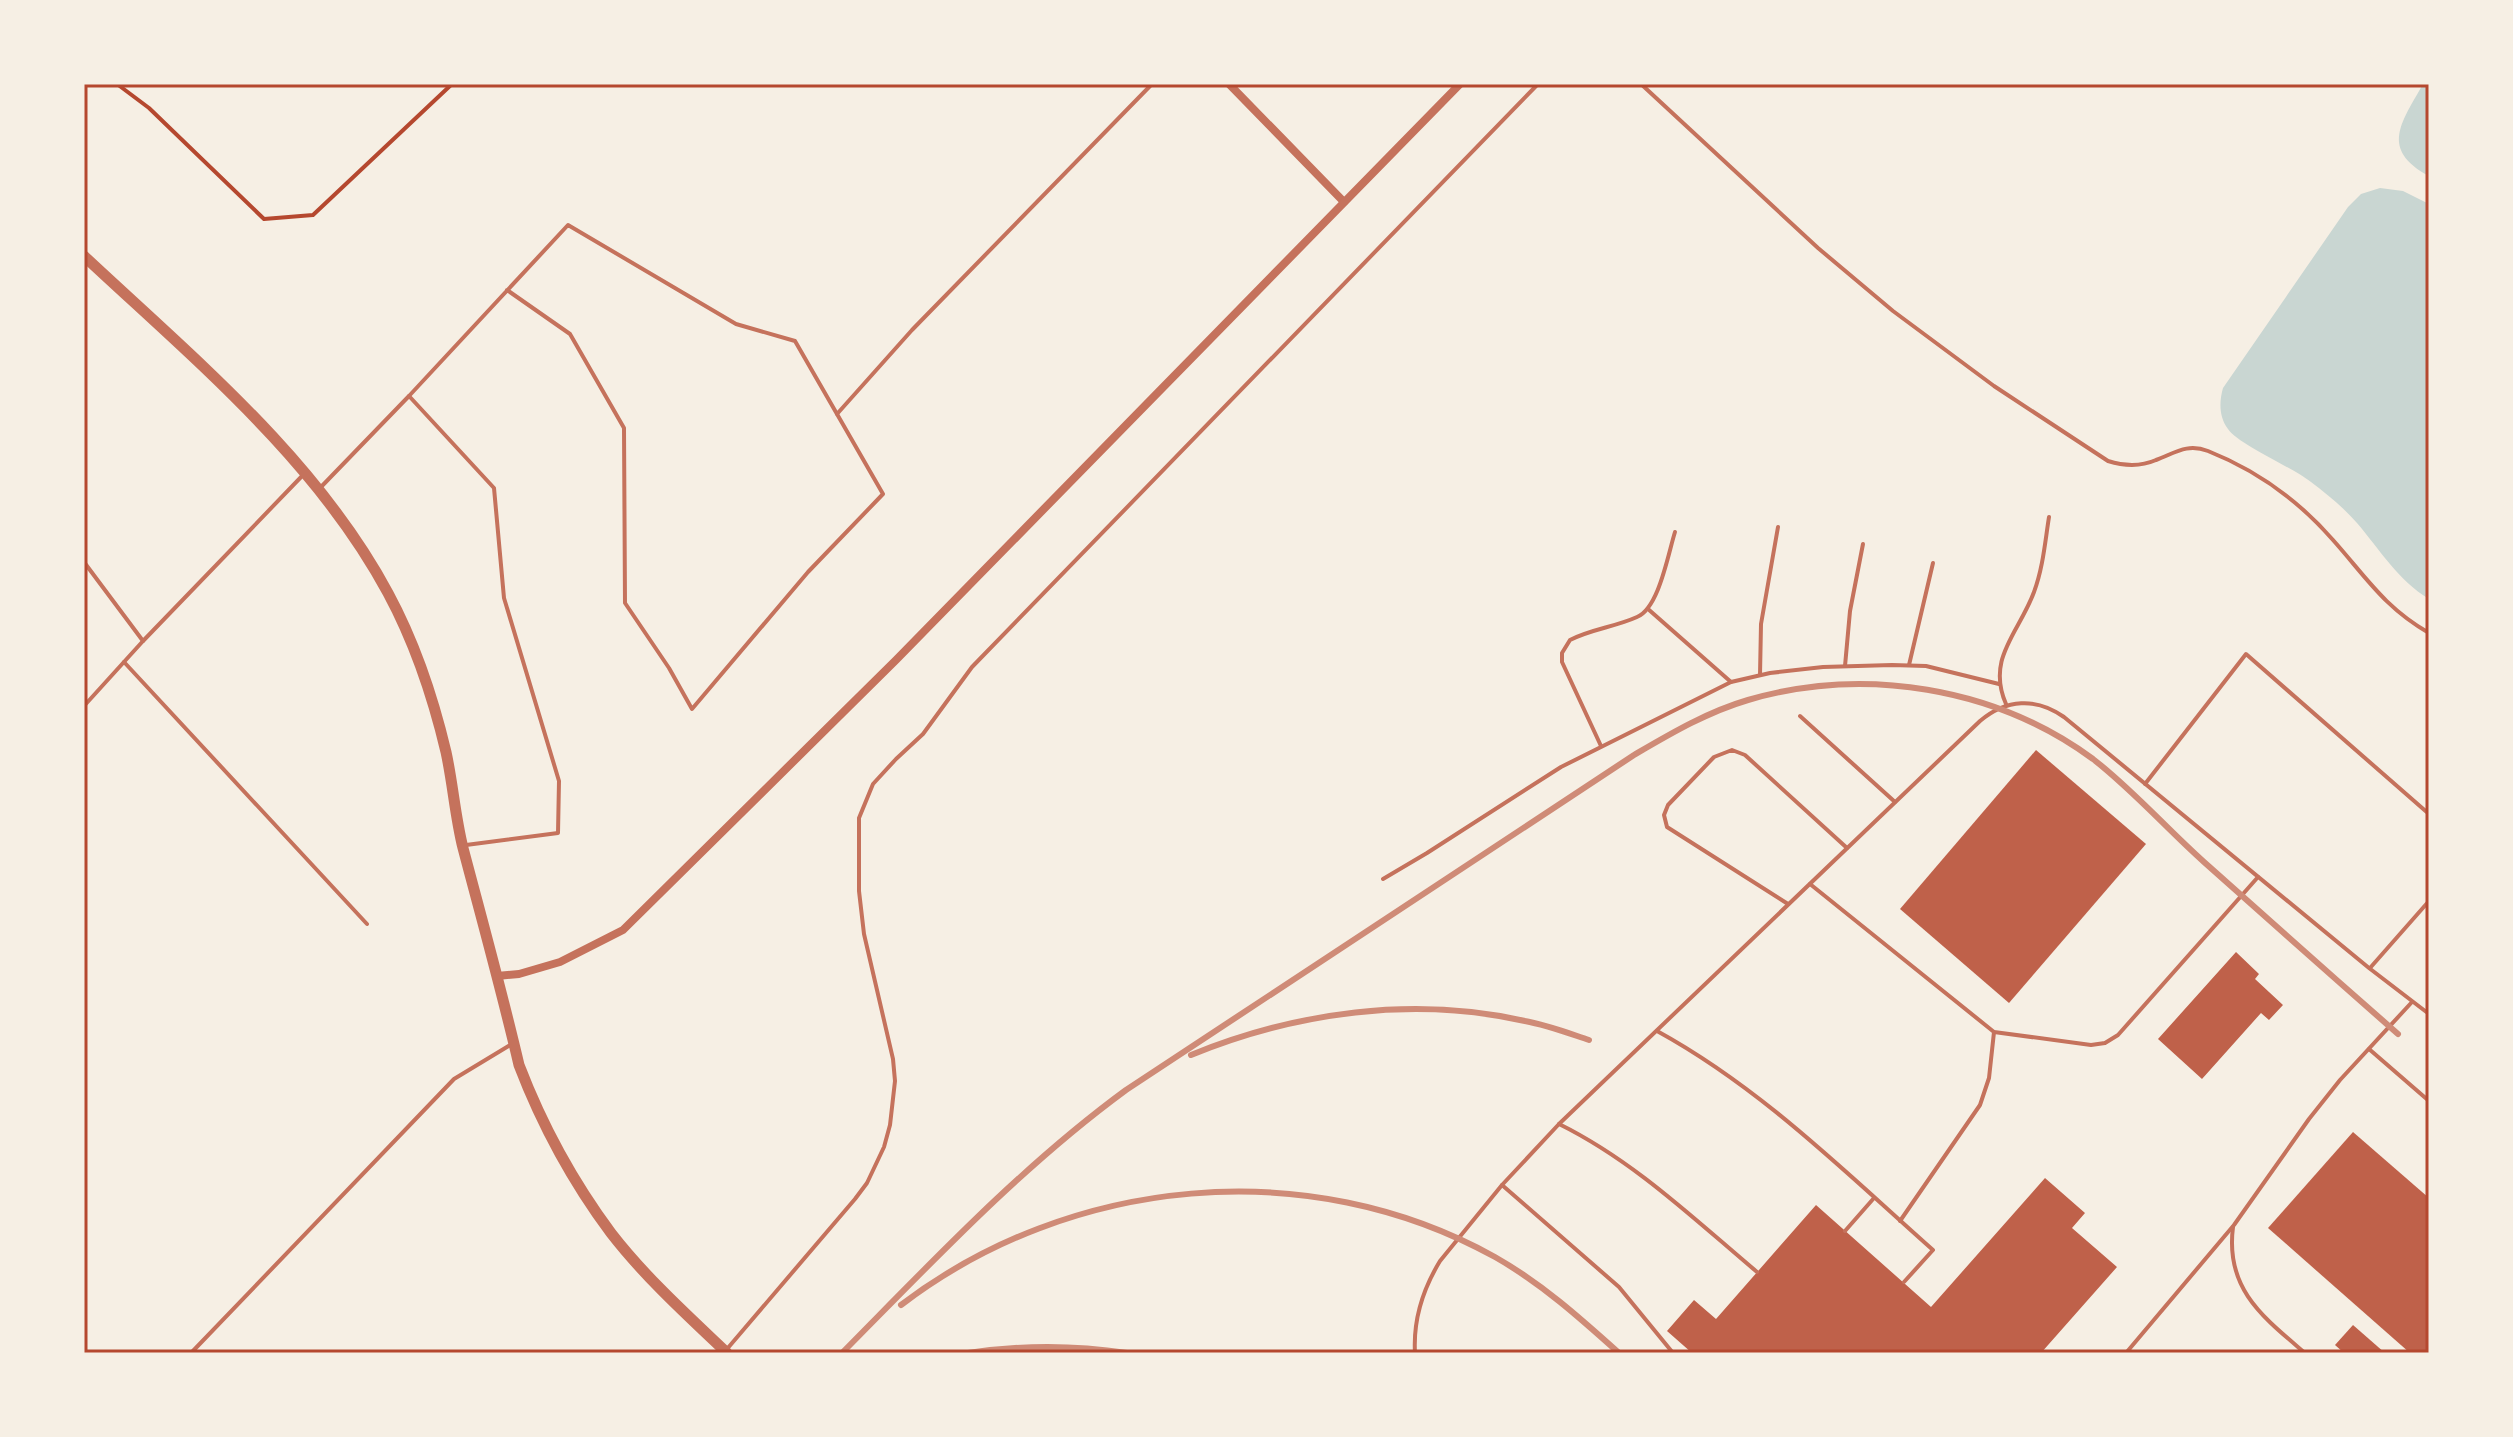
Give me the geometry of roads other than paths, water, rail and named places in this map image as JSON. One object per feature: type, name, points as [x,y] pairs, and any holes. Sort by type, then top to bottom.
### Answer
[{"type":"street","points":[[1229,84],[1344,202]]},
{"type":"street","points":[[497,976],[519,974],[560,962],[623,930],[896,660],[1460,84]]},
{"type":"street","points":[[84,256],[255,419],[318,490],[350,531],[376,572],[418,658],[439,723],[463,845],[519,1065],[550,1137],[579,1187],[613,1235],[665,1294],[726,1352]]},
{"type":"lane","points":[[837,414],[912,330],[1152,84]]},
{"type":"lane","points":[[726,1352],[855,1199],[877,1165],[890,1125],[895,1081],[893,1059],[864,934],[859,891],[859,818],[873,784],[923,734],[972,667],[1538,84]]},
{"type":"lane","points":[[1641,84],[1827,256],[1893,311],[1994,386],[2108,461],[2142,464],[2175,450],[2191,448],[2208,451],[2249,471],[2293,501],[2335,542],[2384,600],[2429,633]]},
{"type":"lane","points":[[318,490],[568,225],[736,324],[795,341],[883,494],[808,572],[692,709],[669,668],[625,603],[624,428],[570,334],[507,290]]},
{"type":"lane","points":[[409,396],[494,488],[504,598],[559,781],[558,833],[463,845]]},
{"type":"lane","points":[[84,706],[305,474]]},
{"type":"lane","points":[[2007,705],[1999,684],[2004,651],[2038,581],[2049,517]]},
{"type":"lane","points":[[1760,675],[1761,624],[1778,527]]},
{"type":"lane","points":[[1601,746],[1562,662],[1562,653],[1570,640],[1636,618],[1648,609],[1656,595],[1675,532]]},
{"type":"lane","points":[[1845,666],[1850,611],[1863,544]]},
{"type":"lane","points":[[84,562],[143,641]]},
{"type":"lane","points":[[1909,665],[1933,563]]},
{"type":"lane","points":[[1648,609],[1731,682]]},
{"type":"lane","points":[[2145,784],[2246,654],[2429,814]]},
{"type":"lane","points":[[124,662],[367,924]]},
{"type":"lane","points":[[1383,879],[1531,785],[1601,746],[1731,682],[1760,675],[1845,666],[1909,665],[1926,666],[1999,684]]},
{"type":"lane","points":[[1415,1353],[1420,1302],[1432,1274],[1502,1185],[1559,1124],[1895,802],[1988,714],[2007,705],[2030,703],[2054,710],[2429,1014]]},
{"type":"lane","points":[[1800,716],[1895,802]]},
{"type":"lane","points":[[1789,904],[1667,827],[1664,815],[1668,805],[1714,757],[1732,750],[1745,755],[1847,848]]},
{"type":"lane","points":[[1810,884],[1994,1032],[2091,1045],[2112,1040],[2258,877]]},
{"type":"lane","points":[[2369,968],[2429,901]]},
{"type":"lane","points":[[2126,1353],[2234,1225],[2309,1119],[2412,1002]]},
{"type":"lane","points":[[1657,1031],[1746,1086],[1933,1250],[1904,1282]]},
{"type":"lane","points":[[1900,1221],[1980,1105],[1989,1078],[1994,1032]]},
{"type":"lane","points":[[191,1353],[454,1079],[514,1043]]},
{"type":"lane","points":[[2369,1049],[2429,1101]]},
{"type":"lane","points":[[1559,1124],[1596,1143],[1628,1165],[1757,1272]]},
{"type":"lane","points":[[1502,1185],[1619,1287],[1673,1353]]},
{"type":"lane","points":[[1845,1231],[1874,1198]]},
{"type":"lane","points":[[2234,1225],[2232,1254],[2245,1294],[2262,1316],[2305,1353]]},
{"type":"railway","points":[[842,1353],[1014,1183],[1126,1090],[1634,755],[1718,711],[1792,690],[1837,685],[1882,685],[1927,690],[1971,700],[2055,734],[2108,771],[2204,862],[2398,1034]]},
{"type":"railway","points":[[1191,1055],[1272,1028],[1355,1012],[1398,1009],[1483,1014],[1541,1025],[1589,1040]]},
{"type":"railway","points":[[901,1305],[967,1262],[1039,1228],[1114,1206],[1191,1194],[1269,1192],[1347,1202],[1423,1224],[1495,1257],[1544,1290],[1619,1353]]},
{"type":"railway","points":[[968,1353],[1048,1347],[1127,1353]]}]
